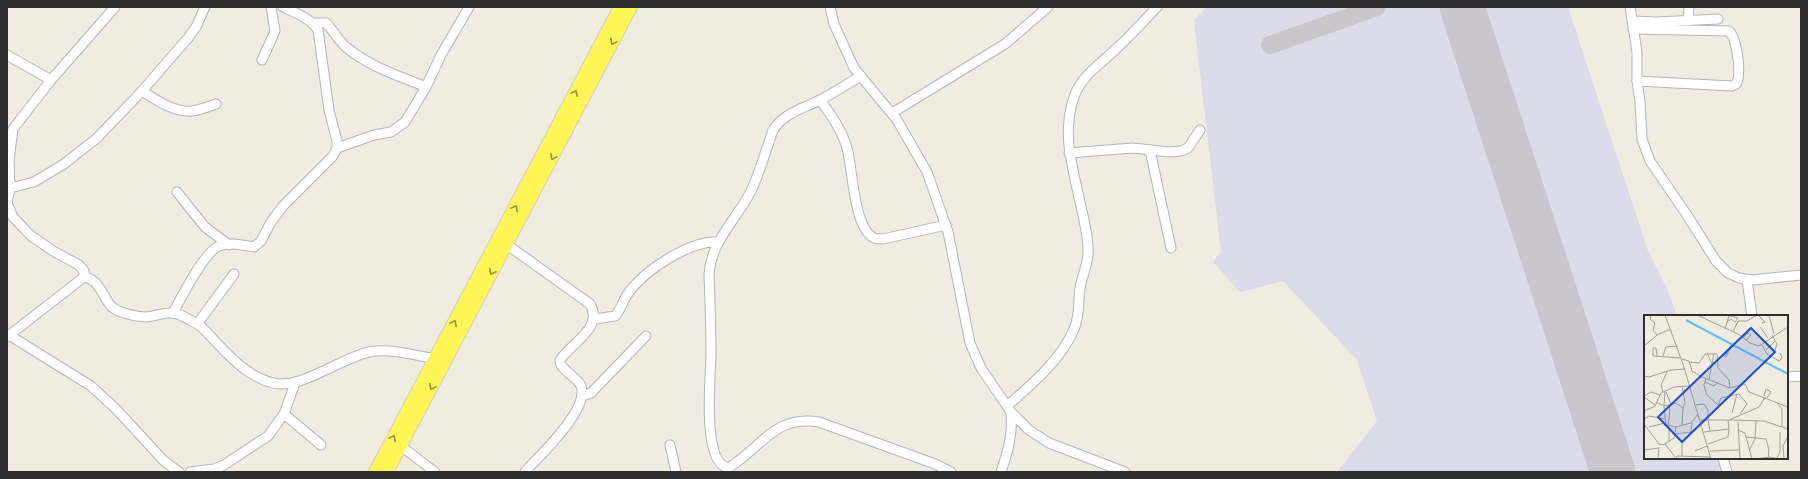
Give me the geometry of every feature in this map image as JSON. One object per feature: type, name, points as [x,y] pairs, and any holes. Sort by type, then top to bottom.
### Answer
[{"type":"main road","points":[[375,472],[620,7]]},
{"type":"main road","points":[[387,472],[631,7]]},
{"type":"street","points":[[84,277],[84,271],[79,265],[53,251],[30,235],[13,217],[8,203],[10,188],[10,127],[115,7]]},
{"type":"street","points":[[10,188],[34,182],[64,164],[97,138],[142,92],[188,38],[196,27],[205,7]]},
{"type":"street","points":[[262,60],[275,32],[271,7]]},
{"type":"street","points":[[283,7],[314,23],[326,23],[342,43],[355,54],[384,69],[426,87]]},
{"type":"street","points":[[337,148],[374,135],[391,132],[400,126],[409,116],[426,87],[441,55],[469,7]]},
{"type":"street","points":[[830,7],[834,24],[854,68],[892,113],[908,136],[927,172],[946,225],[970,343],[980,368],[1009,409],[1029,430],[1049,443],[1125,472]]},
{"type":"street","points":[[892,113],[1005,44],[1048,7]]},
{"type":"street","points":[[1009,409],[1042,374],[1058,354],[1074,330],[1078,315],[1080,289],[1088,256],[1086,236],[1069,153],[1068,129],[1073,100],[1080,83],[1093,68],[1135,31],[1157,7]]},
{"type":"street","points":[[1630,7],[1637,52],[1637,81],[1640,101],[1642,139],[1650,161],[1688,215],[1716,261],[1728,273],[1747,280],[1765,280],[1801,275]]},
{"type":"street","points":[[1688,20],[1689,7]]},
{"type":"street","points":[[1633,25],[1718,19]]},
{"type":"street","points":[[173,313],[202,263],[219,246],[237,244],[254,247],[261,241],[271,222],[283,206],[333,156],[337,148],[337,141],[328,110],[318,30],[314,23]]},
{"type":"street","points":[[1633,25],[1726,30],[1732,34],[1734,40],[1739,76],[1736,84],[1732,86],[1637,81]]},
{"type":"street","points":[[7,55],[50,80]]},
{"type":"street","points":[[861,76],[820,100],[786,116],[778,122],[773,130],[751,190],[718,242],[710,261],[711,371],[708,419],[711,439],[719,462],[727,470],[778,427],[806,420],[837,427],[951,472]]},
{"type":"street","points":[[142,92],[158,101],[181,110],[191,111],[216,104]]},
{"type":"street","points":[[820,100],[835,120],[847,148],[857,202],[863,225],[869,234],[875,238],[883,239],[946,225]]},
{"type":"street","points":[[1069,153],[1133,148],[1181,151],[1188,148],[1200,130]]},
{"type":"street","points":[[1150,150],[1171,248]]},
{"type":"street","points":[[177,192],[205,227],[229,245]]},
{"type":"street","points":[[594,319],[615,316],[631,290],[648,273],[664,262],[699,244],[718,242]]},
{"type":"street","points":[[506,244],[590,304],[594,311],[592,326],[564,354],[560,362],[579,382],[582,396],[569,422],[525,472]]},
{"type":"street","points":[[198,323],[234,274]]},
{"type":"street","points":[[84,277],[98,285],[112,307],[122,312],[145,317],[173,313],[198,323],[234,360],[251,374],[272,383],[284,385],[295,383],[344,360],[370,352],[395,352],[435,359]]},
{"type":"street","points":[[84,277],[8,336],[91,386],[116,409],[164,461],[180,472]]},
{"type":"street","points":[[1747,280],[1752,315]]},
{"type":"street","points":[[582,396],[591,393],[646,336]]},
{"type":"street","points":[[1788,377],[1801,376]]},
{"type":"street","points":[[190,472],[214,469],[234,460],[268,436],[284,414],[295,383]]},
{"type":"street","points":[[1001,472],[1009,447],[1012,429],[1009,409]]},
{"type":"street","points":[[284,414],[321,444]]},
{"type":"street","points":[[670,445],[676,472]]},
{"type":"street","points":[[401,446],[435,472]]},
{"type":"street","points":[[1723,459],[1727,472]]},
{"type":"shaded area","points":[[1206,7],[1568,7],[1648,251],[1668,291],[1677,315],[1644,315],[1644,459],[1722,459],[1726,472],[1337,472],[1377,421],[1357,360],[1283,281],[1240,292],[1213,262],[1221,251],[1194,21]]},
{"type":"taxiway","points":[[1270,45],[1377,7]]},
{"type":"runway","points":[[1462,7],[1613,472]]}]
